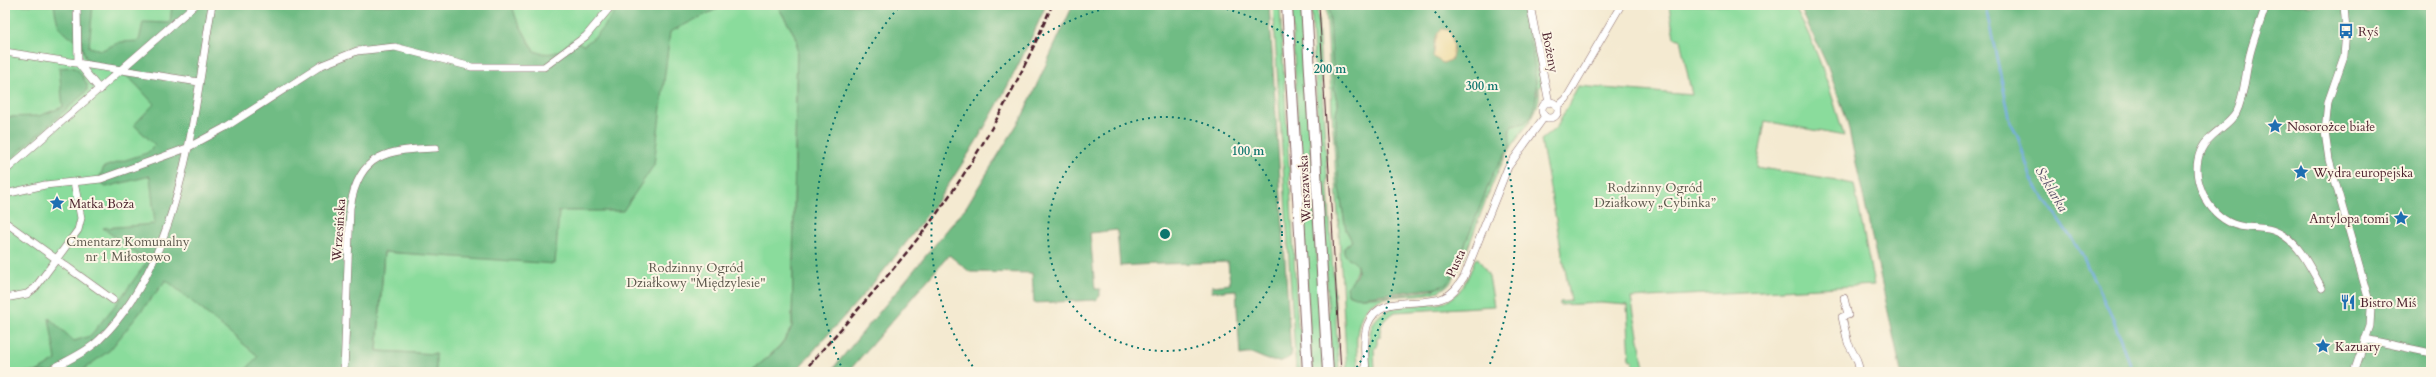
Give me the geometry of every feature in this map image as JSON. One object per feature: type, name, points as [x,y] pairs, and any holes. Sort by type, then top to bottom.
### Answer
[{"type":"main road","name":"Warszawska","points":[[1287,5],[1308,372]]},
{"type":"main road","name":"Warszawska","points":[[1306,5],[1328,372]]},
{"type":"street","points":[[78,5],[78,63],[100,90]]},
{"type":"street","points":[[5,171],[100,90],[194,5]]},
{"type":"street","points":[[47,372],[99,340],[143,284],[161,244],[174,204],[187,148],[212,5]]},
{"type":"street","points":[[5,194],[45,185],[101,179],[131,170],[187,148],[224,128],[322,65],[357,51],[394,47],[472,67],[544,67],[586,36],[612,5]]},
{"type":"street","name":"Bożeny","points":[[1530,5],[1549,102]]},
{"type":"street","points":[[1557,107],[1549,102],[1542,108],[1545,116],[1550,118],[1556,115],[1557,107],[1566,99],[1621,5]]},
{"type":"street","points":[[2266,5],[2250,53],[2243,89],[2235,114],[2201,150],[2198,165],[2200,182],[2205,199],[2217,214],[2234,224],[2272,230],[2285,236],[2297,246],[2322,288]]},
{"type":"street","points":[[2344,5],[2346,31],[2344,56],[2328,102],[2325,132],[2329,160],[2371,308],[2370,326],[2354,372]]},
{"type":"street","points":[[5,52],[199,82]]},
{"type":"street","name":"Pusta","points":[[1366,372],[1366,335],[1372,318],[1386,306],[1394,303],[1437,300],[1448,296],[1457,288],[1464,277],[1508,167],[1545,116]]},
{"type":"street","name":"Wrzesińska","points":[[344,372],[350,208],[356,184],[365,169],[377,158],[390,152],[436,148]]},
{"type":"street","points":[[5,298],[27,294],[35,288],[78,230],[81,218],[74,182]]},
{"type":"street","points":[[5,222],[113,300]]},
{"type":"street","points":[[1844,298],[1848,315],[1842,316],[1848,343],[1857,360],[1860,372]]},
{"type":"street","points":[[2365,339],[2431,353]]},
{"type":"green space","name":"Rodzinny Ogród Działkowy \"Międzylesie\"","points":[[5,5],[777,5],[797,39],[792,326],[779,346],[750,372],[436,372],[435,354],[377,351],[384,252],[434,255],[438,162],[287,372],[5,372]]},
{"type":"green space","name":"Cmentarz Komunalny nr 1 Miłostowo","points":[[54,5],[93,5],[89,47],[102,50],[120,42],[139,41],[143,22],[170,23],[172,5],[512,5],[516,18],[534,51],[554,53],[567,45],[571,40],[584,45],[596,36],[621,5],[725,5],[670,32],[654,165],[623,211],[559,211],[555,264],[384,252],[377,351],[436,354],[436,372],[244,372],[258,356],[166,280],[110,350],[80,372],[36,372],[56,360],[49,318],[74,341],[90,336],[117,303],[147,262],[103,228],[155,224],[150,176],[106,187],[101,184],[100,176],[104,167],[147,153],[155,145],[134,125],[154,104],[123,74],[90,62],[83,51],[82,41],[68,36],[61,29]]},
{"type":"green space","points":[[777,5],[1046,5],[1002,97],[985,126],[949,184],[896,256],[868,290],[795,372],[750,372],[780,346],[792,326],[797,39]]},
{"type":"green space","points":[[1073,5],[1269,5],[1291,356],[1282,361],[1274,361],[1253,354],[1240,355],[1236,290],[1212,292],[1212,286],[1230,284],[1228,262],[1120,266],[1117,230],[1090,233],[1095,289],[1100,289],[1100,296],[1096,300],[1034,303],[1032,273],[970,272],[949,255],[848,372],[830,372],[966,207],[1023,115]]},
{"type":"green space","points":[[1273,5],[1280,5],[1298,328],[1301,331],[1300,371],[1296,371]]},
{"type":"green space","points":[[1291,5],[1302,5],[1324,372],[1312,372]]},
{"type":"green space","points":[[1311,5],[1317,5],[1339,372],[1332,372]]},
{"type":"green space","points":[[1326,5],[1329,5],[1334,90],[1338,105],[1336,112],[1336,139],[1339,188],[1346,230],[1352,241],[1344,248],[1344,253],[1356,263],[1357,269],[1348,294],[1354,296],[1374,297],[1428,291],[1437,288],[1452,278],[1493,174],[1509,146],[1510,129],[1512,125],[1521,124],[1538,94],[1522,5],[1526,5],[1542,86],[1539,87],[1538,104],[1530,120],[1510,149],[1494,179],[1470,244],[1456,275],[1448,284],[1438,291],[1427,294],[1390,297],[1379,300],[1370,305],[1363,315],[1357,334],[1359,372],[1347,372]]},
{"type":"green space","points":[[1329,5],[1522,5],[1535,67],[1536,102],[1532,115],[1524,123],[1512,125],[1510,129],[1510,146],[1493,174],[1452,278],[1445,285],[1437,288],[1362,297],[1355,297],[1348,294],[1347,287],[1352,282],[1358,268],[1357,265],[1344,253],[1344,248],[1352,241],[1346,230],[1339,188],[1336,139],[1336,112],[1338,105],[1334,90]]},
{"type":"green space","name":"Rodzinny Ogród Działkowy „Cybinka”","points":[[1669,5],[1794,5],[1810,37],[1823,69],[1844,136],[1765,121],[1757,167],[1854,184],[1874,285],[1631,298],[1645,372],[1633,372],[1633,361],[1630,360],[1627,305],[1601,303],[1560,305],[1560,302],[1571,301],[1541,140],[1557,127],[1578,86],[1692,95],[1680,39],[1674,38]]},
{"type":"green space","points":[[1799,5],[2431,5],[2431,372],[1901,372],[1847,121],[1828,67]]},
{"type":"green space","points":[[72,67],[78,70],[87,84],[87,91],[5,164],[5,117],[39,116],[63,107],[59,68]]},
{"type":"green space","points":[[1478,258],[1489,276],[1494,306],[1394,312],[1387,317],[1381,325],[1380,337],[1377,338],[1377,347],[1374,348],[1375,372],[1370,372],[1370,331],[1374,322],[1380,315],[1389,310],[1402,307],[1442,303],[1449,300],[1459,292],[1468,277],[1475,259]]},
{"type":"sand","points":[[1442,29],[1449,30],[1453,45],[1451,60],[1443,63],[1433,57],[1436,38]]},
{"type":"waterway","name":"Szklarka","points":[[1985,5],[2011,123],[2017,134],[2031,178],[2081,253],[2114,321],[2132,372]]},
{"type":"tram line","points":[[1319,5],[1341,372]]},
{"type":"railway","points":[[803,372],[906,253],[955,188],[1001,112],[1028,59],[1052,5]]},
{"type":"place","name":"Ryś","points":[[2346,31]]},
{"type":"place","name":"Nosorożce białe","points":[[2275,126]]},
{"type":"place","name":"Wydra europejska","points":[[2301,172]]},
{"type":"place","name":"Matka Boża","points":[[57,203]]},
{"type":"place","name":"Antylopa tomi","points":[[2401,218]]},
{"type":"place","name":"Bistro Miś","points":[[2348,302]]},
{"type":"place","name":"Kazuary","points":[[2323,346]]}]
